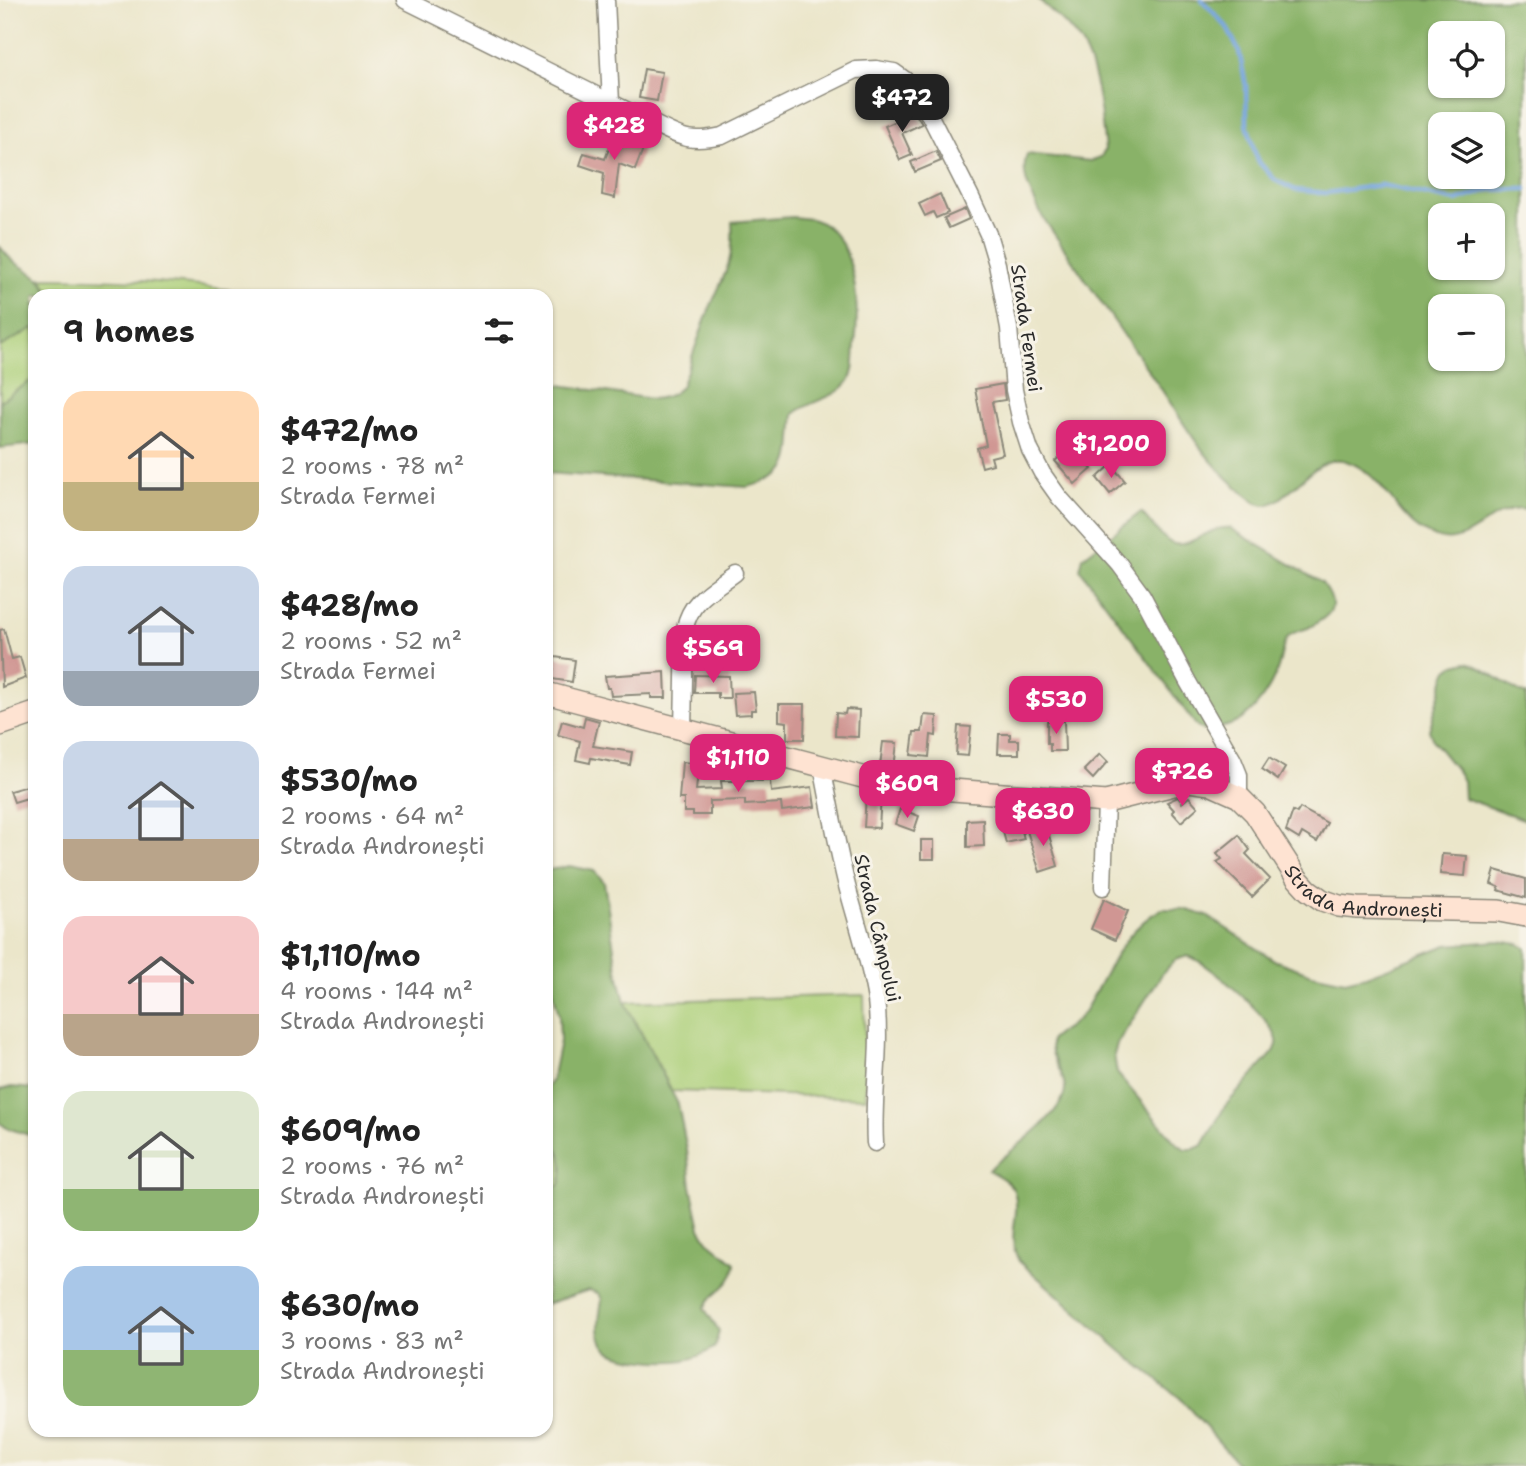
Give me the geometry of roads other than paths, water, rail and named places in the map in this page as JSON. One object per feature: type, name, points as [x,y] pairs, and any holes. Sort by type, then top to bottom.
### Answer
[{"type":"street","name":"Strada Fermei","points":[[405,0],[681,137],[700,141],[722,135],[856,70],[894,72],[908,82],[930,116],[988,234],[1004,297],[1020,422],[1030,450],[1042,474],[1059,497],[1120,565],[1142,595],[1233,760],[1239,775],[1239,797]]},
{"type":"street","points":[[606,0],[611,103]]},
{"type":"street","points":[[683,730],[687,614],[695,603],[735,573]]},
{"type":"street","name":"Strada Andronești","points":[[553,695],[870,779],[927,788],[1106,802],[1189,781],[1210,784],[1239,797],[1255,813],[1297,878],[1322,900],[1339,906],[1358,908],[1499,911],[1526,916]]},
{"type":"street","points":[[0,724],[28,715]]},
{"type":"street","name":"Strada Câmpului","points":[[822,766],[832,821],[876,1002],[878,1032],[873,1113],[875,1143]]},
{"type":"street","points":[[1103,887],[1106,802]]},
{"type":"waterway","points":[[1202,0],[1226,26],[1239,51],[1246,86],[1247,124],[1257,160],[1275,180],[1295,190],[1326,193],[1381,185],[1456,201],[1488,190],[1526,189]]}]
